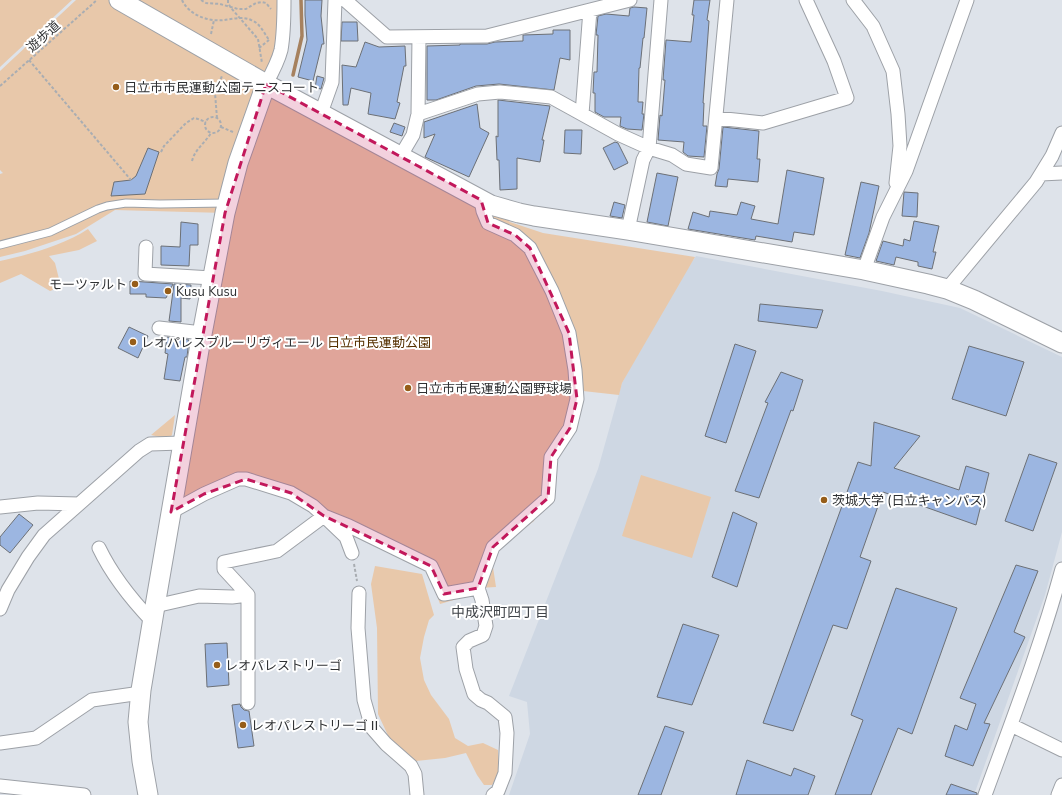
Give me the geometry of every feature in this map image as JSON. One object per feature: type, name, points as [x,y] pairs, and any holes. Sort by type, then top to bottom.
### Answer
[{"type":"street","points":[[119,0],[266,84],[481,200],[498,207],[534,216],[628,230],[905,278],[947,289],[1062,343]]},
{"type":"street","points":[[148,795],[142,761],[138,722],[153,614],[182,443],[227,203],[238,163],[266,84],[275,66],[280,50],[283,34],[284,0]]},
{"type":"street","points":[[321,113],[332,82],[335,0]]},
{"type":"street","points":[[345,0],[387,37],[487,36],[630,0]]},
{"type":"street","points":[[628,230],[643,160],[649,148],[661,0]]},
{"type":"street","points":[[418,114],[478,94],[500,92],[551,97],[618,134],[649,148],[672,155],[686,164],[711,168],[727,0]]},
{"type":"street","points":[[716,118],[763,123],[846,98],[834,61],[806,0]]},
{"type":"street","points":[[853,0],[873,26],[893,71],[900,146],[898,173],[893,197]]},
{"type":"street","points":[[864,270],[883,217],[906,171],[967,0]]},
{"type":"street","points":[[582,114],[590,10]]},
{"type":"street","points":[[400,157],[413,135],[418,114],[419,37]]},
{"type":"street","points":[[947,289],[1036,182],[1052,156],[1062,133]]},
{"type":"street","points":[[1041,174],[1062,173]]},
{"type":"street","points":[[481,200],[483,211],[488,223],[515,235],[530,248],[552,291],[569,334],[575,370],[577,399],[570,428],[551,457],[548,498],[494,547],[478,588],[482,600],[486,626],[482,635],[468,641],[463,647],[466,669],[474,694],[505,717],[507,733],[505,773],[498,791],[493,795]]},
{"type":"street","points":[[146,247],[145,274],[212,278]]},
{"type":"street","points":[[159,328],[202,334]]},
{"type":"street","points":[[0,609],[8,590],[28,557],[44,535],[139,451],[150,444],[182,443]]},
{"type":"street","points":[[171,512],[210,491],[238,479],[246,479],[291,494],[313,506],[346,537],[352,553]]},
{"type":"street","points":[[0,507],[38,503],[79,504]]},
{"type":"street","points":[[324,516],[349,526],[431,566],[444,594],[478,588]]},
{"type":"street","points":[[248,703],[248,595],[224,569],[224,562],[277,551],[324,516]]},
{"type":"street","points":[[99,548],[116,578],[140,608],[153,614],[199,596],[232,597],[248,595]]},
{"type":"street","points":[[985,795],[1011,725],[1050,610],[1062,569]]},
{"type":"street","points":[[359,593],[358,628],[364,700],[372,728],[386,744],[411,766],[415,774],[417,795]]},
{"type":"street","points":[[0,743],[36,738],[92,700],[141,693]]},
{"type":"street","points":[[1011,725],[1062,750]]},
{"type":"street","points":[[1058,795],[1062,785]]},
{"type":"street","points":[[0,786],[84,795]]},
{"type":"lane","points":[[0,245],[50,232],[107,206],[126,203],[227,203]]},
{"type":"path","name":"遊歩道","points":[[0,86],[97,0]]},
{"type":"path","points":[[182,0],[192,13],[210,20],[246,18],[256,22],[269,40]]},
{"type":"path","points":[[201,0],[206,3],[220,4],[246,10],[256,3],[262,2],[266,3],[272,12]]},
{"type":"path","points":[[228,0],[230,7],[258,39],[266,84]]},
{"type":"path","points":[[259,48],[269,40],[272,34]]},
{"type":"path","points":[[29,60],[131,180]]},
{"type":"path","points":[[217,118],[212,117],[207,119],[205,124],[206,129],[211,132],[216,132],[221,127],[217,118],[215,93],[228,62]]},
{"type":"path","points":[[161,152],[164,146],[186,123],[194,118],[206,122]]},
{"type":"path","points":[[192,161],[194,155],[211,132]]},
{"type":"path","points":[[352,553],[359,593]]},
{"type":"highlighted area","points":[[266,84],[481,200],[488,223],[515,235],[530,248],[569,333],[577,399],[570,428],[551,457],[548,498],[493,547],[478,588],[444,594],[431,566],[324,516],[291,493],[246,479],[204,494],[171,512],[225,213]]},
{"type":"shaded area","name":"茨城大学 (日立キャンパス)","points":[[696,256],[882,291],[960,308],[1062,357],[1062,532],[1045,595],[974,795],[509,795],[530,734],[527,702],[509,696],[598,469],[622,383],[663,305]]},
{"type":"green space","points":[[0,0],[72,0],[0,67]]},
{"type":"green space","name":"日立市民運動公園","points":[[76,0],[284,0],[283,34],[266,84],[491,205],[510,222],[543,233],[695,257],[622,383],[619,395],[583,391],[534,521],[491,554],[496,587],[478,588],[474,594],[440,604],[428,570],[301,500],[238,479],[171,508],[225,213],[115,210],[76,234],[25,251],[0,257],[0,174],[3,173],[0,170],[0,71]]},
{"type":"green space","points":[[88,229],[97,241],[79,250],[49,256],[55,263],[61,287],[50,291],[21,274],[0,283],[0,261],[57,245]]},
{"type":"green space","points":[[175,415],[172,435],[168,439],[151,435]]},
{"type":"green space","points":[[641,475],[711,497],[692,558],[622,536]]},
{"type":"green space","points":[[375,566],[422,574],[434,615],[429,620],[420,658],[424,680],[431,695],[449,719],[455,738],[468,746],[483,743],[498,750],[499,773],[492,785],[484,785],[466,753],[445,758],[416,761],[392,744],[378,714],[377,628],[371,584]]},
{"type":"building","points":[[305,0],[322,0],[321,16],[324,44],[322,44],[313,81],[298,77],[307,40]]},
{"type":"building","points":[[694,0],[710,0],[707,20],[709,21],[703,103],[703,126],[707,126],[704,157],[688,156],[683,152],[684,142],[658,140],[665,80],[663,80],[666,40],[691,42]]},
{"type":"building","points":[[630,8],[647,8],[639,68],[638,102],[643,102],[642,114],[644,114],[642,130],[627,129],[620,126],[621,117],[604,117],[595,112],[595,93],[593,93],[594,72],[597,72],[598,35],[596,35],[598,16],[606,14],[629,16]]},
{"type":"building","points":[[342,22],[357,22],[358,41],[341,41]]},
{"type":"building","points":[[553,30],[570,30],[570,60],[560,58],[554,90],[499,84],[476,86],[436,100],[427,100],[427,46],[523,41],[523,35],[553,34]]},
{"type":"building","points":[[365,42],[379,47],[405,46],[406,66],[404,66],[397,102],[400,103],[395,119],[368,114],[371,93],[351,88],[348,105],[343,105],[342,65],[356,67]]},
{"type":"building","points":[[317,76],[324,78],[321,89],[315,88]]},
{"type":"building","points":[[498,100],[550,106],[542,140],[544,140],[540,162],[517,158],[517,189],[500,190],[499,160],[497,160],[496,136],[498,137]]},
{"type":"building","points":[[477,104],[480,128],[489,133],[469,177],[425,157],[435,134],[424,138],[424,122]]},
{"type":"building","points":[[394,123],[405,127],[402,136],[390,132]]},
{"type":"building","points":[[723,127],[759,131],[757,159],[760,159],[758,182],[728,179],[727,187],[715,186],[719,169]]},
{"type":"building","points":[[565,130],[582,130],[581,154],[564,153]]},
{"type":"building","points":[[615,142],[618,143],[628,163],[614,170],[603,148]]},
{"type":"building","points":[[148,148],[159,152],[145,194],[111,196],[114,182],[131,180],[136,176]]},
{"type":"building","points":[[787,170],[824,178],[814,235],[794,232],[792,242],[756,236],[755,240],[688,229],[693,212],[709,217],[710,211],[737,215],[741,202],[755,206],[751,219],[778,224]]},
{"type":"building","points":[[657,173],[678,177],[668,226],[647,222]]},
{"type":"building","points":[[861,182],[879,186],[869,233],[860,258],[845,255]]},
{"type":"building","points":[[904,192],[918,193],[917,217],[902,216]]},
{"type":"building","points":[[614,202],[625,205],[622,218],[610,216]]},
{"type":"building","points":[[914,221],[939,226],[933,252],[936,252],[932,269],[918,266],[918,262],[896,257],[894,265],[876,261],[883,241],[903,246],[904,239],[910,241]]},
{"type":"building","points":[[181,222],[198,224],[198,245],[190,245],[189,266],[161,265],[161,246],[180,247]]},
{"type":"building","points":[[130,281],[173,284],[166,298],[146,297],[146,294],[130,294]]},
{"type":"building","points":[[174,284],[191,285],[190,299],[181,298],[181,322],[169,321]]},
{"type":"building","points":[[760,304],[823,310],[817,328],[758,321]]},
{"type":"building","name":"レオパレスブルーリヴィエール","points":[[129,327],[148,336],[138,358],[118,348]]},
{"type":"building","points":[[167,337],[189,340],[187,357],[185,357],[180,381],[164,379],[168,354],[165,353]]},
{"type":"building","points":[[735,344],[756,351],[726,443],[705,436]]},
{"type":"building","points":[[969,346],[1024,362],[1006,416],[952,399]]},
{"type":"building","points":[[781,372],[803,380],[793,411],[791,410],[759,498],[735,491],[768,403],[765,402]]},
{"type":"building","points":[[874,422],[920,436],[894,468],[959,490],[966,466],[989,473],[976,525],[883,492],[860,557],[871,561],[847,629],[833,625],[793,731],[763,723],[858,462],[871,466]]},
{"type":"building","points":[[1029,454],[1057,463],[1033,531],[1005,521]]},
{"type":"building","points":[[733,512],[757,523],[737,587],[712,577]]},
{"type":"building","points":[[19,514],[33,525],[10,553],[0,545],[0,537]]},
{"type":"building","points":[[1016,565],[1038,571],[1014,632],[1025,637],[984,723],[990,724],[973,766],[945,756],[955,725],[967,730],[976,704],[960,698]]},
{"type":"building","points":[[896,588],[957,608],[912,734],[898,728],[871,795],[835,795],[863,720],[851,715]]},
{"type":"building","points":[[683,624],[719,635],[692,705],[657,697]]},
{"type":"building","name":"レオパレストリーゴ","points":[[227,643],[229,685],[207,687],[205,644]]},
{"type":"building","name":"レオパレストリーゴⅡ","points":[[240,704],[244,710],[249,711],[254,746],[238,748],[232,705]]},
{"type":"building","points":[[665,726],[684,732],[661,795],[638,795]]},
{"type":"building","points":[[747,760],[791,776],[794,768],[815,776],[808,795],[736,795]]},
{"type":"building","points":[[951,784],[977,793],[977,795],[946,795]]},
{"type":"waterway","points":[[293,75],[302,36],[301,0]]},
{"type":"place","name":"日立市市民運動公園テニスコート","points":[[116,87]]},
{"type":"place","name":"モーツァルト","points":[[135,284]]},
{"type":"place","name":"Kusu Kusu","points":[[168,291]]},
{"type":"place","name":"レオパレスブルーリヴィエール","points":[[133,342]]},
{"type":"place","name":"日立市市民運動公園野球場","points":[[408,388]]},
{"type":"place","name":"茨城大学 (日立キャンパス)","points":[[824,500]]},
{"type":"place","name":"レオパレストリーゴ","points":[[217,665]]},
{"type":"place","name":"レオパレストリーゴⅡ","points":[[243,725]]},
{"type":"district","name":"中成沢町四丁目","points":[[500,612]]}]
